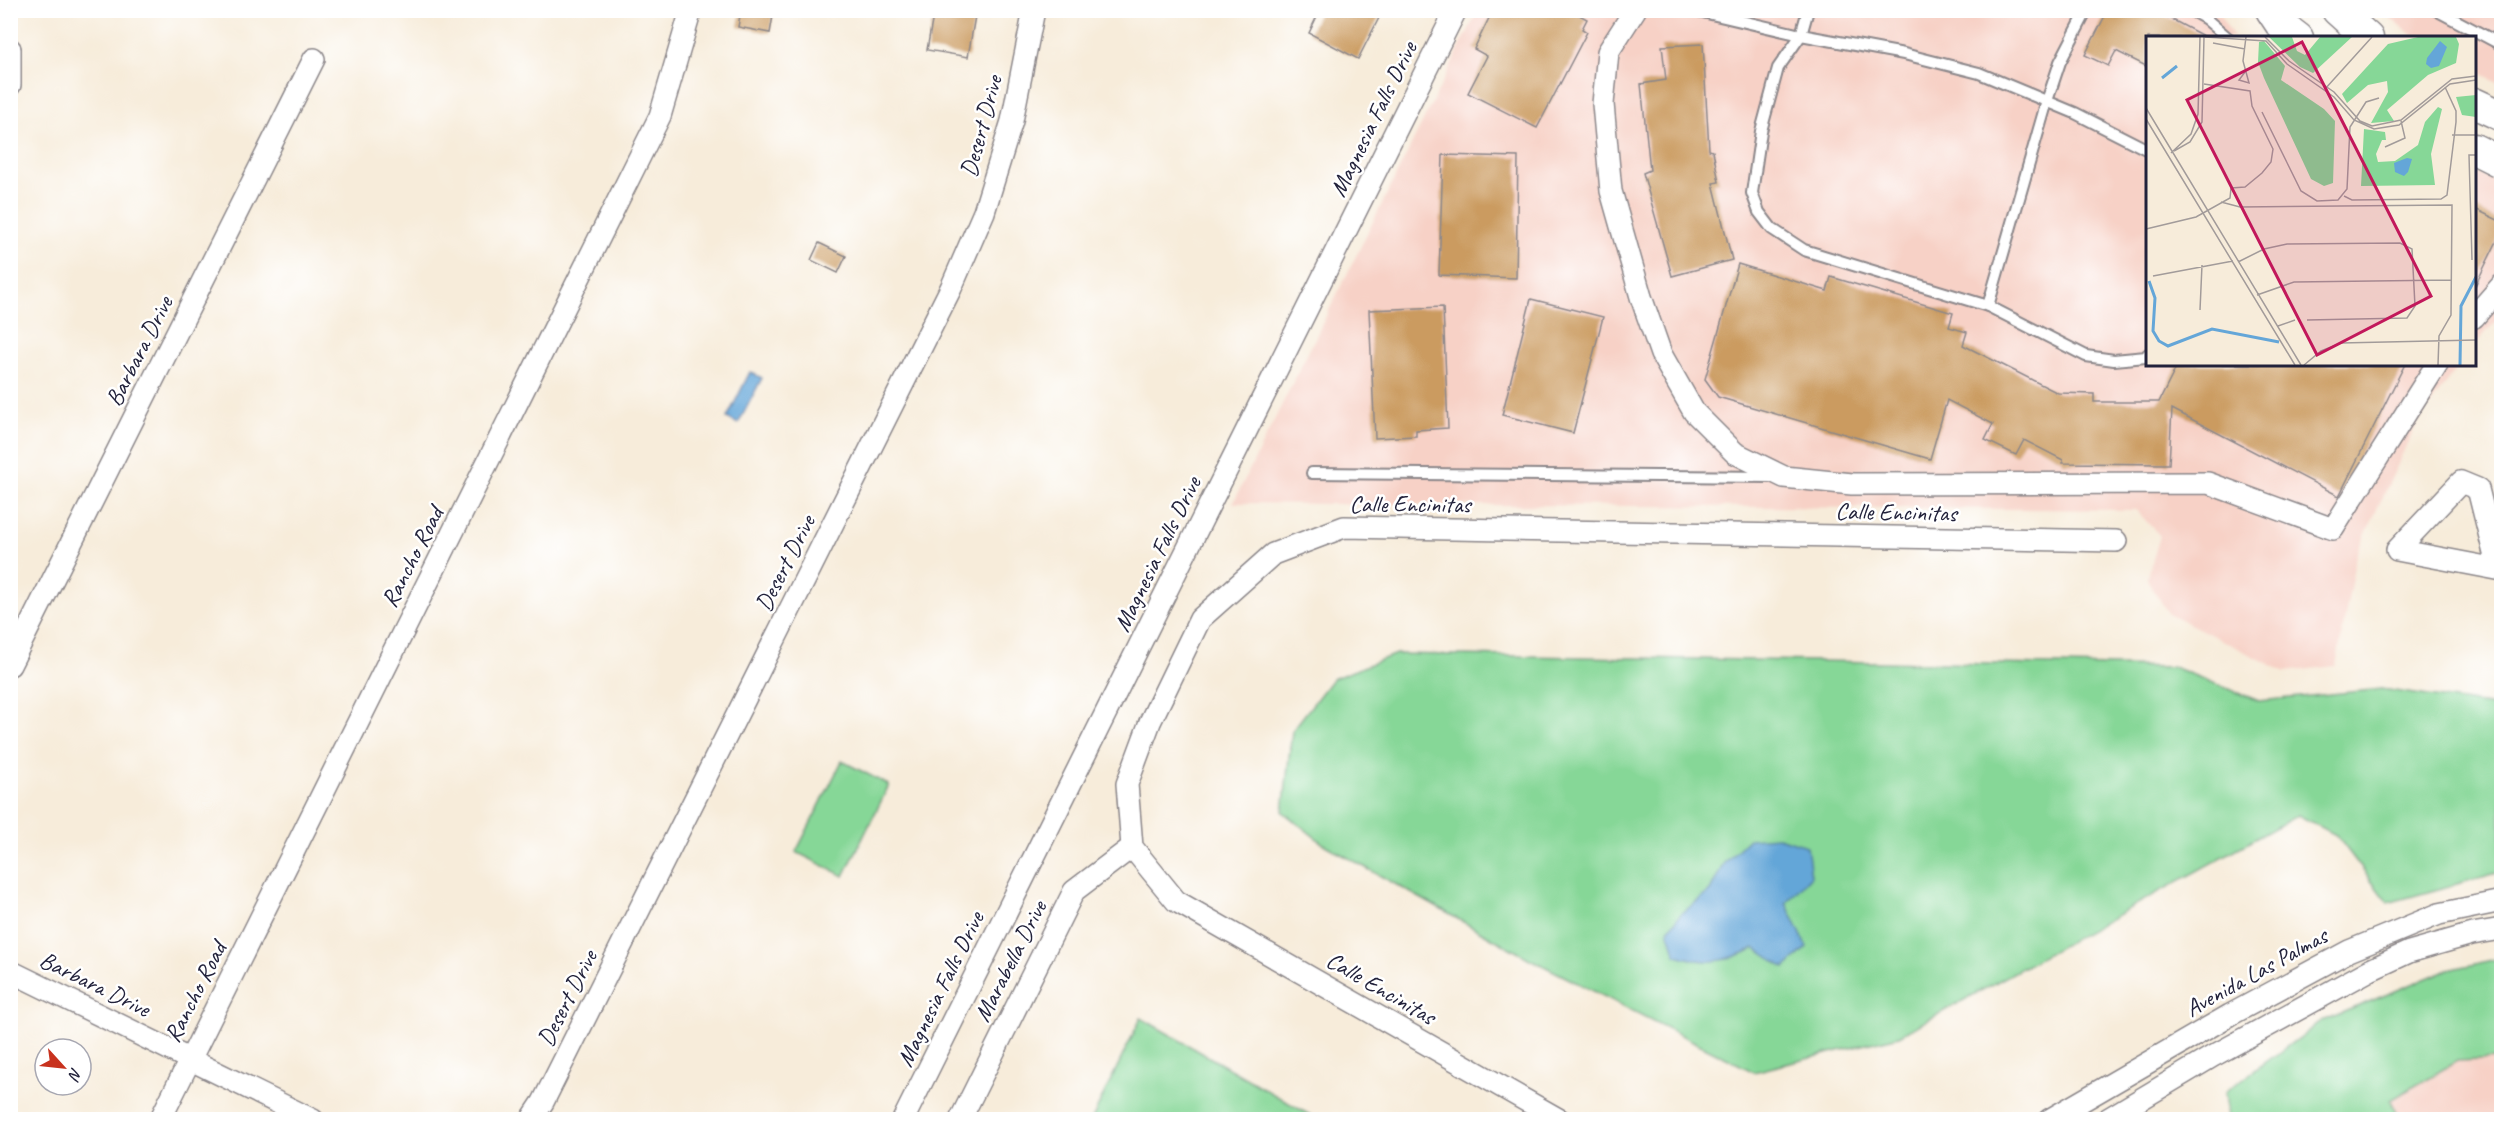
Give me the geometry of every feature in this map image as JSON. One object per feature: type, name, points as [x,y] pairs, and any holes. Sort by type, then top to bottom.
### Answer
[{"type":"main road","points":[[2271,10],[2281,25],[2295,36]]},
{"type":"main road","points":[[2337,10],[2366,36]]},
{"type":"main road","points":[[2476,103],[2502,116]]},
{"type":"main road","points":[[2476,150],[2502,163]]},
{"type":"street","name":"Rancho Road","points":[[160,1119],[660,116],[691,10]]},
{"type":"street","name":"Desert Drive","points":[[531,1119],[549,1092],[951,288],[984,212],[1012,121],[1034,10]]},
{"type":"street","name":"Magnesia Falls Drive","points":[[903,1119],[1456,10]]},
{"type":"street","points":[[1635,10],[1608,52],[1603,104],[1611,191],[1641,297],[1661,354],[1694,412],[1735,453],[1784,477],[1852,484],[2208,483],[2333,529],[2436,366]]},
{"type":"street","points":[[10,49],[10,85]]},
{"type":"street","name":"Barbara Drive","points":[[10,665],[314,59]]},
{"type":"street","points":[[2476,315],[2502,285]]},
{"type":"street","points":[[2461,482],[2478,489],[2500,570],[2476,565],[2397,550],[2461,482]]},
{"type":"street","name":"Calle Encinitas","points":[[1560,1119],[1176,901],[1132,847],[1127,784],[1150,722],[1200,618],[1273,554],[1344,527],[2116,541]]},
{"type":"street","name":"Marabella Drive","points":[[960,1119],[1074,891],[1132,847]]},
{"type":"street","name":"Avenida Las Palmas","points":[[2049,1119],[2230,1015],[2349,951],[2439,914],[2502,901]]},
{"type":"street","points":[[2106,1119],[2213,1056],[2370,970],[2409,952],[2472,934],[2502,929]]},
{"type":"street","name":"Barbara Drive","points":[[10,971],[190,1058]]},
{"type":"street","points":[[190,1058],[313,1119]]},
{"type":"lane","points":[[1694,10],[1904,54],[1979,73],[2047,101],[2146,149]]},
{"type":"lane","points":[[1808,10],[1801,34],[1778,68],[1761,130],[1752,193],[1759,212],[1772,229],[1804,250],[1988,306],[2086,356],[2114,360],[2146,357]]},
{"type":"lane","points":[[1988,306],[2047,101],[2060,62],[2086,10]]},
{"type":"lane","points":[[2190,10],[2206,19],[2226,36]]},
{"type":"lane","points":[[2436,10],[2502,45]]},
{"type":"lane","points":[[1312,473],[1784,477]]},
{"type":"shaded area","points":[[1478,11],[2217,11],[2233,36],[2146,36],[2146,366],[2458,366],[2416,425],[2356,555],[2336,666],[2285,672],[2168,613],[2147,579],[2160,536],[2136,510],[1233,503]]},
{"type":"shaded area","points":[[2381,11],[2501,11],[2501,84],[2476,71],[2476,36],[2414,36]]},
{"type":"shaded area","points":[[2476,172],[2502,184],[2501,316],[2476,343]]},
{"type":"shaded area","points":[[2501,1059],[2501,1119],[2398,1119],[2391,1100],[2457,1061]]},
{"type":"green space","points":[[1396,654],[2173,667],[2259,701],[2382,689],[2501,707],[2501,872],[2388,903],[2336,835],[2298,815],[1899,1036],[1754,1072],[1528,958],[1325,845],[1283,812],[1292,731],[1332,679]]},
{"type":"green space","points":[[842,761],[889,785],[844,876],[796,852]]},
{"type":"green space","points":[[2501,958],[2501,1059],[2457,1061],[2391,1100],[2398,1119],[2228,1119],[2225,1092],[2322,1021],[2444,971]]},
{"type":"green space","points":[[1141,1018],[1317,1119],[1092,1119]]},
{"type":"water","points":[[750,372],[762,378],[738,424],[727,418]]},
{"type":"water","points":[[1778,837],[1807,846],[1811,876],[1786,903],[1807,947],[1785,968],[1755,948],[1734,957],[1716,961],[1676,955],[1668,930],[1681,914],[1710,891],[1724,863],[1749,839]]},
{"type":"building","points":[[741,10],[774,10],[770,33],[738,27]]},
{"type":"building","points":[[934,10],[976,10],[968,57],[927,50]]},
{"type":"building","points":[[1320,10],[1383,10],[1358,59],[1309,33]]},
{"type":"building","points":[[1493,10],[1507,16],[1510,10],[1570,10],[1587,19],[1582,29],[1587,32],[1537,128],[1468,93],[1487,56],[1474,49]]},
{"type":"building","points":[[2108,10],[2154,10],[2203,36],[2146,36],[2146,66],[2116,51],[2108,66],[2085,55]]},
{"type":"building","points":[[1703,44],[1709,150],[1713,151],[1719,182],[1713,183],[1732,260],[1672,276],[1643,173],[1650,170],[1641,84],[1666,80],[1662,46]]},
{"type":"building","points":[[1443,155],[1518,157],[1516,278],[1439,275]]},
{"type":"building","points":[[2476,209],[2502,222],[2502,231],[2476,284]]},
{"type":"building","points":[[819,243],[846,256],[838,273],[811,260]]},
{"type":"building","points":[[1738,264],[1827,291],[1831,277],[1953,313],[1949,327],[1967,332],[1963,345],[2058,393],[2094,394],[2094,402],[2159,402],[2177,366],[2404,366],[2339,496],[2172,409],[2169,464],[2063,463],[2063,460],[2024,440],[2016,455],[1985,440],[1993,424],[1947,400],[1930,459],[1718,397],[1705,379]]},
{"type":"building","points":[[1531,299],[1603,317],[1573,433],[1502,415]]},
{"type":"building","points":[[1443,307],[1448,428],[1416,430],[1416,436],[1375,438],[1369,310]]}]
